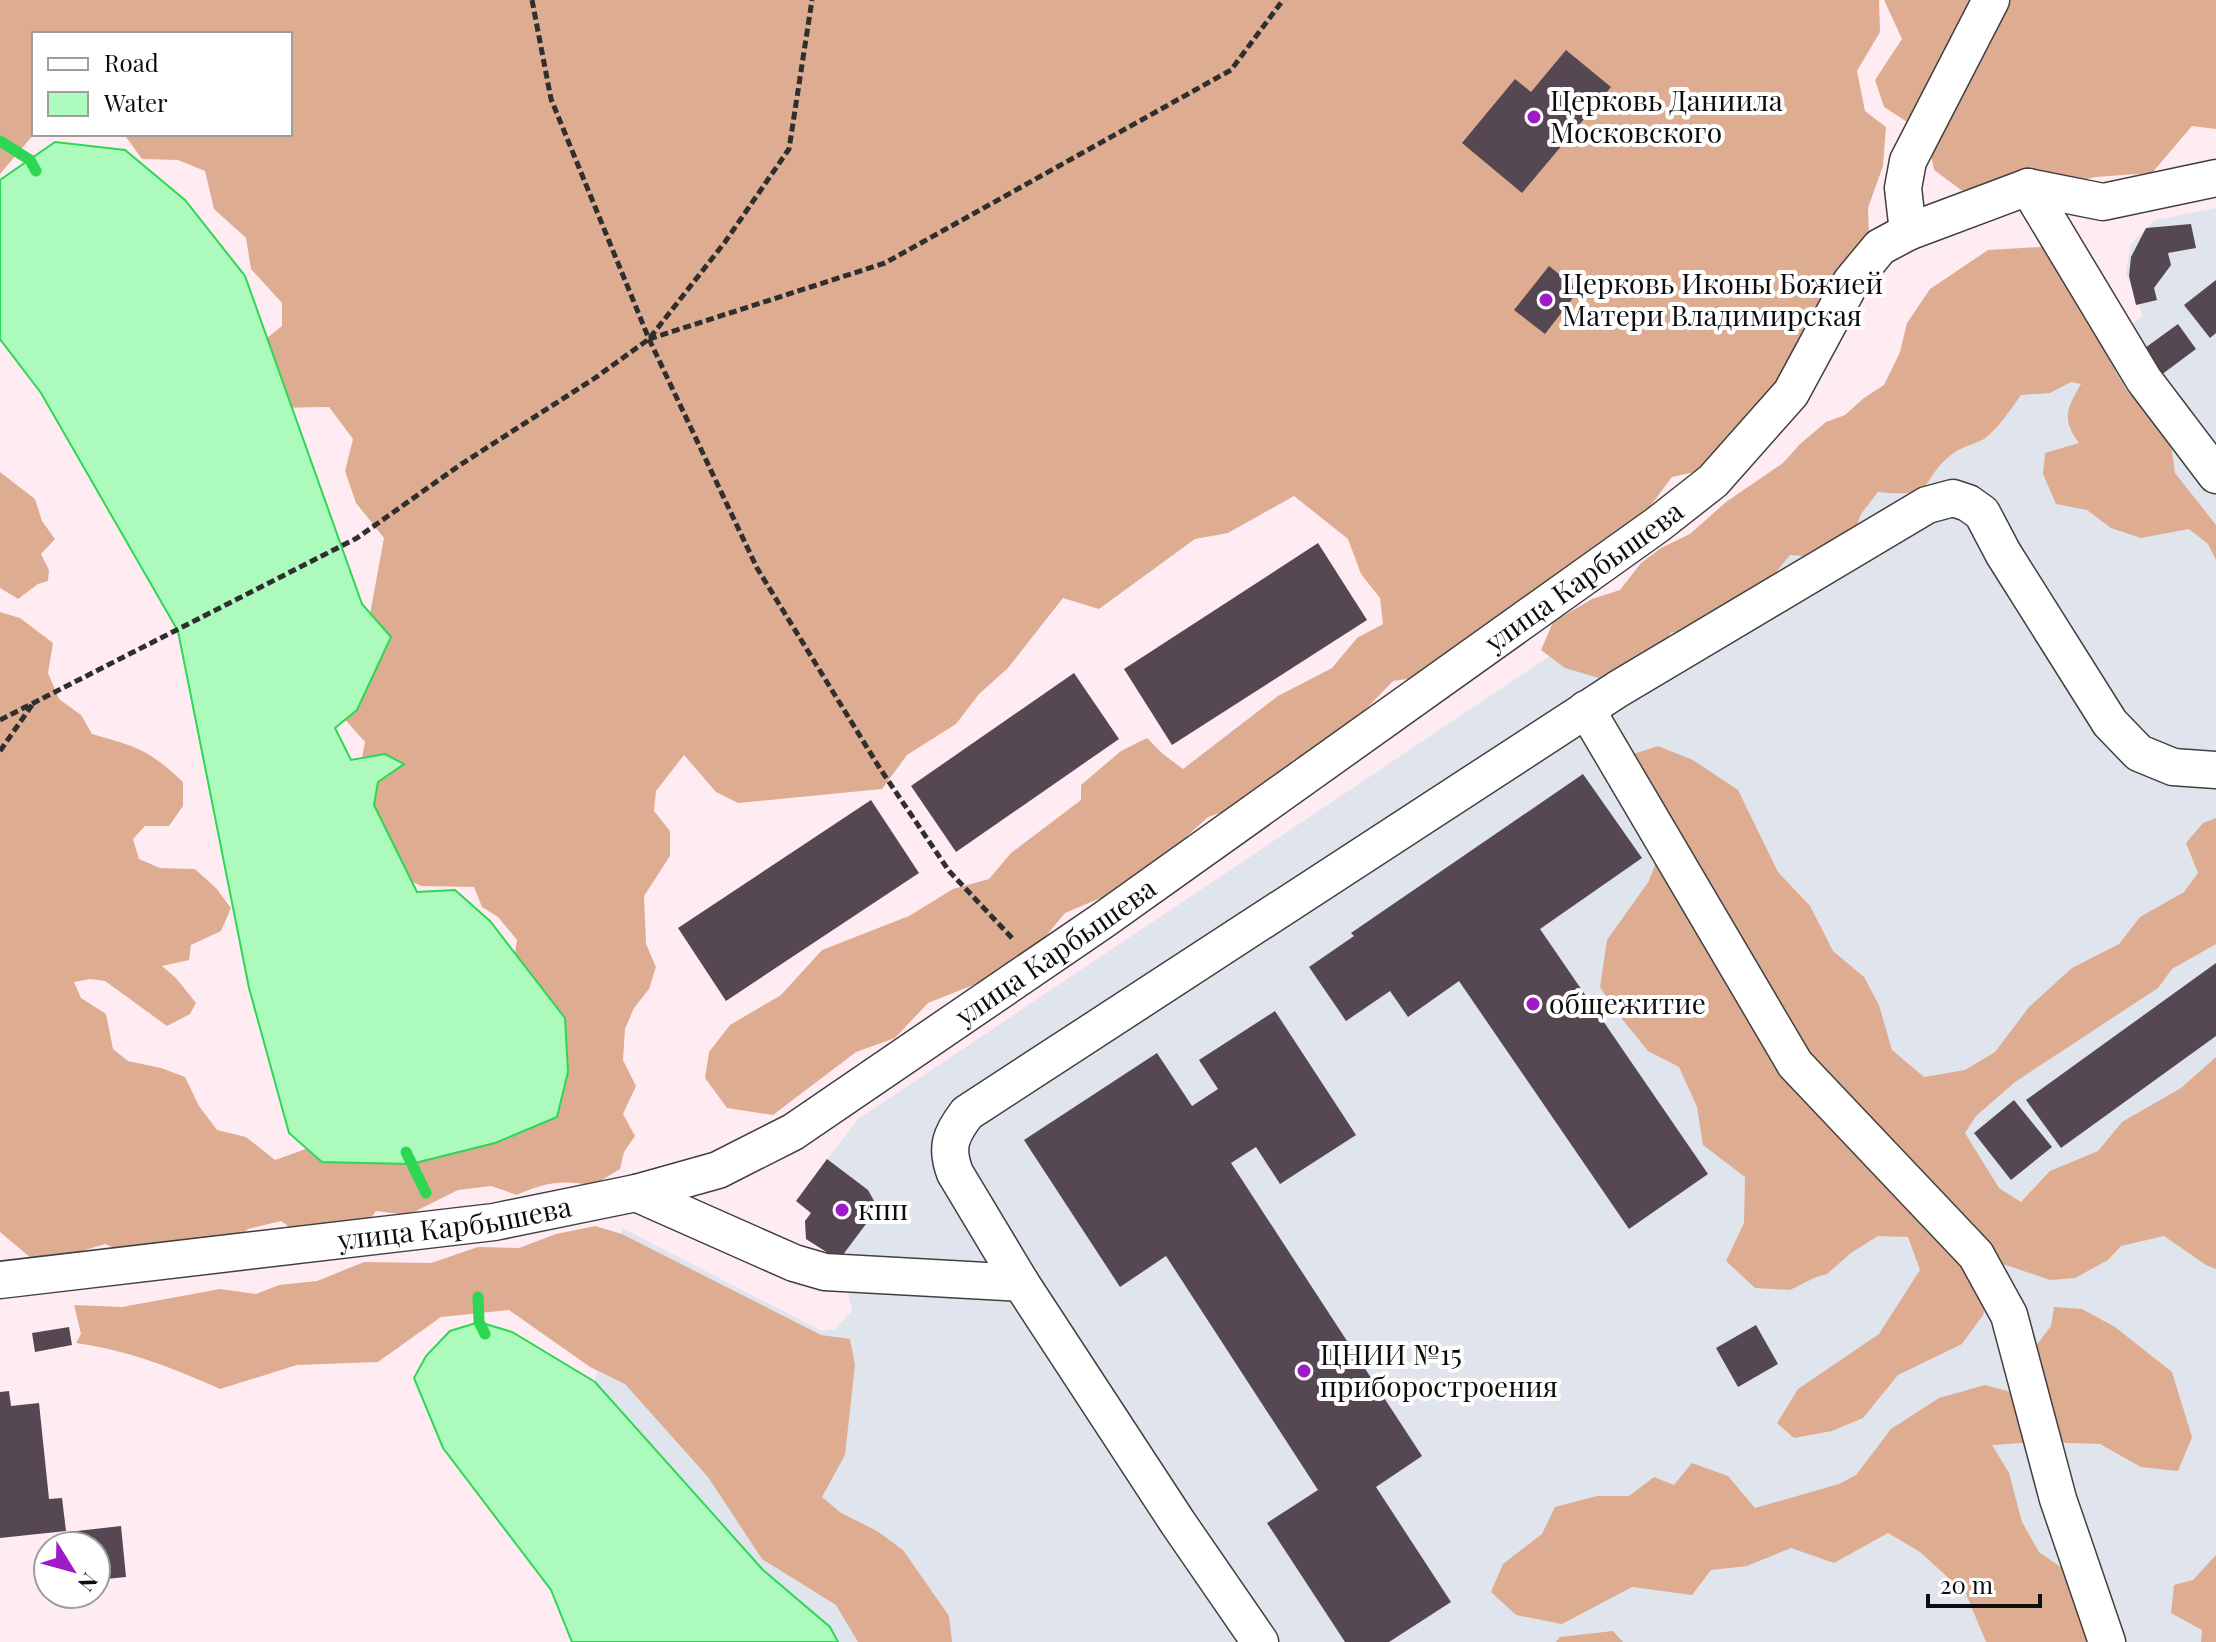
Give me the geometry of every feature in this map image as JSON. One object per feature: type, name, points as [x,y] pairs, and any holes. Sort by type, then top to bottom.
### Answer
[{"type":"street","points":[[1908,232],[1903,188],[1908,161],[1991,0]]},
{"type":"street","points":[[2028,187],[2103,202],[2216,178]]},
{"type":"street","points":[[2028,187],[2144,380],[2216,475]]},
{"type":"street","name":"улица Карбышева","points":[[0,1280],[494,1222],[636,1193],[718,1170],[793,1132],[1038,965],[1657,525],[1713,481],[1791,393],[1851,282],[1880,247],[1908,232],[2028,187]]},
{"type":"street","points":[[1260,1642],[1021,1283],[955,1173],[949,1156],[953,1131],[967,1113],[1586,709],[1927,505],[1953,498],[1968,503],[1982,513],[2003,553],[2110,723],[2139,753],[2173,767],[2216,770]]},
{"type":"street","points":[[1586,709],[1795,1064],[1976,1255],[2009,1315],[2058,1499],[2107,1642]]},
{"type":"street","points":[[636,1193],[794,1263],[825,1272],[1021,1283]]},
{"type":"path","points":[[532,0],[551,99],[649,339],[757,568],[879,767],[949,871],[1038,965]]},
{"type":"path","points":[[0,720],[357,538],[649,339],[725,242],[789,149],[812,0]]},
{"type":"path","points":[[649,339],[885,263],[1231,70],[1283,0]]},
{"type":"path","points":[[0,751],[32,704]]},
{"type":"shaded area","points":[[0,0],[1879,0],[1880,32],[1857,71],[1865,111],[1886,127],[1883,166],[1868,208],[1869,237],[1858,281],[1718,467],[1672,477],[1624,541],[1414,678],[1393,681],[1337,739],[1293,760],[1256,801],[1208,817],[1163,858],[1117,891],[1065,913],[1028,958],[981,982],[928,1003],[895,1038],[856,1052],[773,1115],[727,1108],[705,1078],[709,1052],[730,1025],[781,995],[822,950],[909,916],[953,889],[989,879],[1011,853],[1081,800],[1081,785],[1121,751],[1147,738],[1183,769],[1278,696],[1332,668],[1357,638],[1383,624],[1380,598],[1361,574],[1348,539],[1294,496],[1228,533],[1195,539],[1099,609],[1063,598],[1008,668],[979,694],[956,724],[907,755],[882,789],[738,803],[716,792],[684,755],[656,791],[654,811],[670,831],[670,856],[644,896],[646,944],[656,967],[649,989],[634,1008],[625,1029],[623,1060],[636,1086],[623,1114],[635,1136],[624,1152],[620,1169],[592,1186],[554,1183],[517,1195],[491,1186],[458,1190],[408,1215],[376,1211],[367,1223],[303,1237],[281,1221],[248,1229],[230,1246],[122,1251],[105,1244],[38,1264],[0,1232],[0,612],[20,618],[53,643],[48,673],[59,699],[81,715],[92,734],[141,750],[183,782],[183,806],[169,826],[145,826],[133,839],[139,859],[160,868],[195,869],[216,888],[231,908],[221,931],[191,945],[189,960],[162,966],[196,1003],[190,1014],[167,1026],[105,981],[90,979],[74,982],[81,998],[106,1014],[113,1049],[128,1061],[185,1077],[199,1106],[217,1130],[246,1137],[275,1160],[328,1141],[514,960],[517,940],[498,917],[482,907],[474,887],[421,886],[399,875],[358,779],[365,742],[341,715],[368,625],[384,538],[356,503],[345,471],[353,439],[329,407],[271,408],[257,346],[282,326],[282,303],[251,269],[246,238],[214,209],[205,171],[178,160],[142,159],[125,136],[292,136],[292,32],[32,32],[32,136],[0,174]]},
{"type":"shaded area","points":[[1884,0],[2216,0],[2216,129],[2192,126],[2152,173],[2096,177],[2041,189],[1961,190],[1934,170],[1927,135],[1884,107],[1875,80],[1902,39]]},
{"type":"shaded area","points":[[2216,208],[2216,1642],[838,1642],[830,1627],[763,1570],[595,1382],[622,1228],[822,1331],[835,1329],[852,1311],[839,1260],[806,1239],[805,1221],[811,1213],[796,1201],[858,1119],[1689,563],[2094,350],[2143,316],[2126,274],[2130,245],[2155,220]]},
{"type":"shaded area","points":[[2056,246],[2120,353],[2115,371],[2128,392],[2170,437],[2175,473],[2216,525],[2216,560],[2208,544],[2189,529],[2141,538],[2111,528],[2087,510],[2056,504],[2043,474],[2045,453],[2079,443],[2073,435],[2068,414],[2081,384],[2071,382],[2050,393],[2021,395],[1989,435],[1955,452],[1920,489],[1898,493],[1878,492],[1861,514],[1853,536],[1816,557],[1790,555],[1773,576],[1701,635],[1671,632],[1659,656],[1602,679],[1565,668],[1541,650],[1553,622],[1592,599],[1620,590],[1641,563],[1661,548],[1690,534],[1726,502],[1783,463],[1826,422],[1845,415],[1884,385],[1900,352],[1907,323],[1930,289],[1988,250]]},
{"type":"shaded area","points":[[0,472],[35,499],[42,521],[55,539],[41,554],[49,570],[48,581],[38,584],[18,599],[0,588]]},
{"type":"shaded area","points":[[1658,746],[1693,760],[1738,790],[1778,872],[1810,906],[1833,951],[1864,977],[1879,1005],[1892,1050],[1924,1077],[1965,1070],[1995,1052],[2029,1007],[2072,968],[2119,944],[2140,917],[2184,892],[2198,873],[2186,843],[2203,823],[2216,818],[2216,944],[2172,969],[2158,988],[2015,1082],[1976,1116],[1965,1133],[1999,1188],[2021,1202],[2050,1171],[2098,1151],[2122,1122],[2181,1088],[2216,1057],[2216,1269],[2164,1236],[2121,1246],[2108,1260],[2075,1278],[2050,1280],[2003,1264],[1988,1293],[1983,1315],[1962,1344],[1898,1375],[1863,1418],[1832,1431],[1794,1438],[1777,1423],[1798,1389],[1879,1334],[1920,1270],[1908,1237],[1878,1236],[1851,1253],[1827,1274],[1790,1290],[1755,1288],[1726,1261],[1744,1223],[1745,1177],[1703,1145],[1697,1107],[1679,1067],[1648,1051],[1600,987],[1607,940],[1649,881],[1663,843],[1627,756]]},
{"type":"shaded area","points":[[595,1226],[622,1234],[821,1335],[850,1339],[855,1365],[845,1455],[822,1497],[841,1513],[877,1531],[903,1550],[949,1616],[952,1642],[858,1642],[836,1605],[762,1559],[708,1477],[625,1384],[590,1367],[509,1310],[441,1317],[378,1362],[297,1365],[220,1389],[150,1361],[76,1343],[81,1334],[74,1305],[122,1307],[220,1289],[256,1294],[279,1285],[317,1281],[364,1262],[431,1263],[478,1247],[519,1248],[556,1234]]},
{"type":"shaded area","points":[[2054,1307],[2082,1309],[2115,1327],[2172,1372],[2192,1437],[2178,1471],[2141,1467],[2100,1444],[2037,1442],[1992,1445],[2009,1473],[2022,1522],[2039,1552],[2087,1585],[2100,1642],[1986,1642],[1966,1594],[1920,1552],[1888,1533],[1834,1563],[1791,1548],[1747,1566],[1711,1570],[1692,1595],[1632,1587],[1562,1624],[1516,1615],[1491,1592],[1503,1564],[1542,1534],[1555,1507],[1597,1496],[1629,1496],[1654,1477],[1674,1485],[1692,1463],[1728,1476],[1755,1508],[1839,1484],[1856,1475],[1891,1429],[1939,1398],[1985,1385],[2041,1400],[2032,1351],[2051,1326]]},
{"type":"shaded area","points":[[2216,1555],[2216,1642],[2201,1642],[2202,1630],[2171,1613],[2174,1585],[2193,1580]]},
{"type":"shaded area","points":[[1613,1631],[1623,1642],[1556,1642],[1560,1637]]},
{"type":"water","points":[[55,142],[125,150],[185,200],[245,276],[362,604],[391,637],[357,710],[335,728],[351,760],[385,754],[404,764],[378,782],[374,805],[417,892],[455,890],[490,921],[565,1018],[568,1072],[557,1117],[495,1143],[411,1164],[322,1162],[289,1133],[249,988],[178,631],[41,393],[0,339],[0,180]]},
{"type":"water","points":[[479,1322],[512,1332],[595,1382],[763,1570],[830,1627],[838,1642],[572,1642],[551,1590],[443,1448],[414,1378],[426,1356],[450,1331]]},
{"type":"building","name":"Церковь Даниила Московского","points":[[1566,50],[1611,87],[1522,193],[1462,143],[1515,79],[1531,92]]},
{"type":"building","points":[[2191,224],[2196,248],[2168,253],[2171,265],[2154,288],[2157,300],[2136,305],[2129,276],[2131,257],[2146,228]]},
{"type":"building","name":"Церковь Иконы Божией Матери Владимирская","points":[[1549,266],[1579,290],[1545,334],[1514,310]]},
{"type":"building","points":[[2216,280],[2216,333],[2210,338],[2184,305]]},
{"type":"building","points":[[2178,324],[2196,349],[2157,378],[2138,353]]},
{"type":"building","points":[[1318,543],[1367,620],[1172,745],[1124,669]]},
{"type":"building","points":[[1074,673],[1119,739],[956,852],[911,786]]},
{"type":"building","name":"общежитие","points":[[1583,774],[1642,858],[1540,929],[1708,1174],[1629,1229],[1459,981],[1408,1017],[1390,991],[1346,1021],[1309,967],[1354,936],[1351,933]]},
{"type":"building","points":[[871,800],[919,873],[726,1001],[678,928]]},
{"type":"building","points":[[2216,963],[2216,1036],[2061,1148],[2026,1100]]},
{"type":"building","name":"ЦНИИ №15 приборостроения","points":[[1275,1011],[1356,1135],[1280,1184],[1256,1147],[1231,1163],[1422,1456],[1376,1487],[1451,1602],[1389,1642],[1345,1642],[1267,1523],[1318,1490],[1166,1256],[1120,1287],[1024,1140],[1157,1053],[1192,1106],[1218,1089],[1199,1060]]},
{"type":"building","points":[[2014,1100],[2052,1147],[2011,1180],[1974,1133]]},
{"type":"building","name":"кпп","points":[[827,1159],[868,1190],[878,1208],[839,1260],[806,1239],[805,1221],[811,1213],[796,1201]]},
{"type":"building","points":[[1756,1325],[1778,1364],[1738,1387],[1716,1348]]},
{"type":"building","points":[[69,1327],[72,1345],[35,1352],[32,1333]]},
{"type":"building","points":[[9,1391],[11,1406],[39,1403],[49,1499],[62,1498],[66,1530],[32,1530],[32,1535],[0,1538],[0,1392]]},
{"type":"building","points":[[121,1526],[126,1577],[112,1578],[112,1530],[86,1530]]},
{"type":"waterway","points":[[0,141],[30,160],[36,171]]},
{"type":"waterway","points":[[406,1152],[426,1193]]},
{"type":"waterway","points":[[478,1297],[479,1322],[485,1334]]},
{"type":"place","name":"Церковь Даниила Московского","points":[[1534,117]]},
{"type":"place","name":"Церковь Иконы Божией Матери Владимирская","points":[[1546,300]]},
{"type":"place","name":"общежитие","points":[[1533,1004]]},
{"type":"place","name":"кпп","points":[[842,1210]]},
{"type":"place","name":"ЦНИИ №15 приборостроения","points":[[1304,1371]]}]
